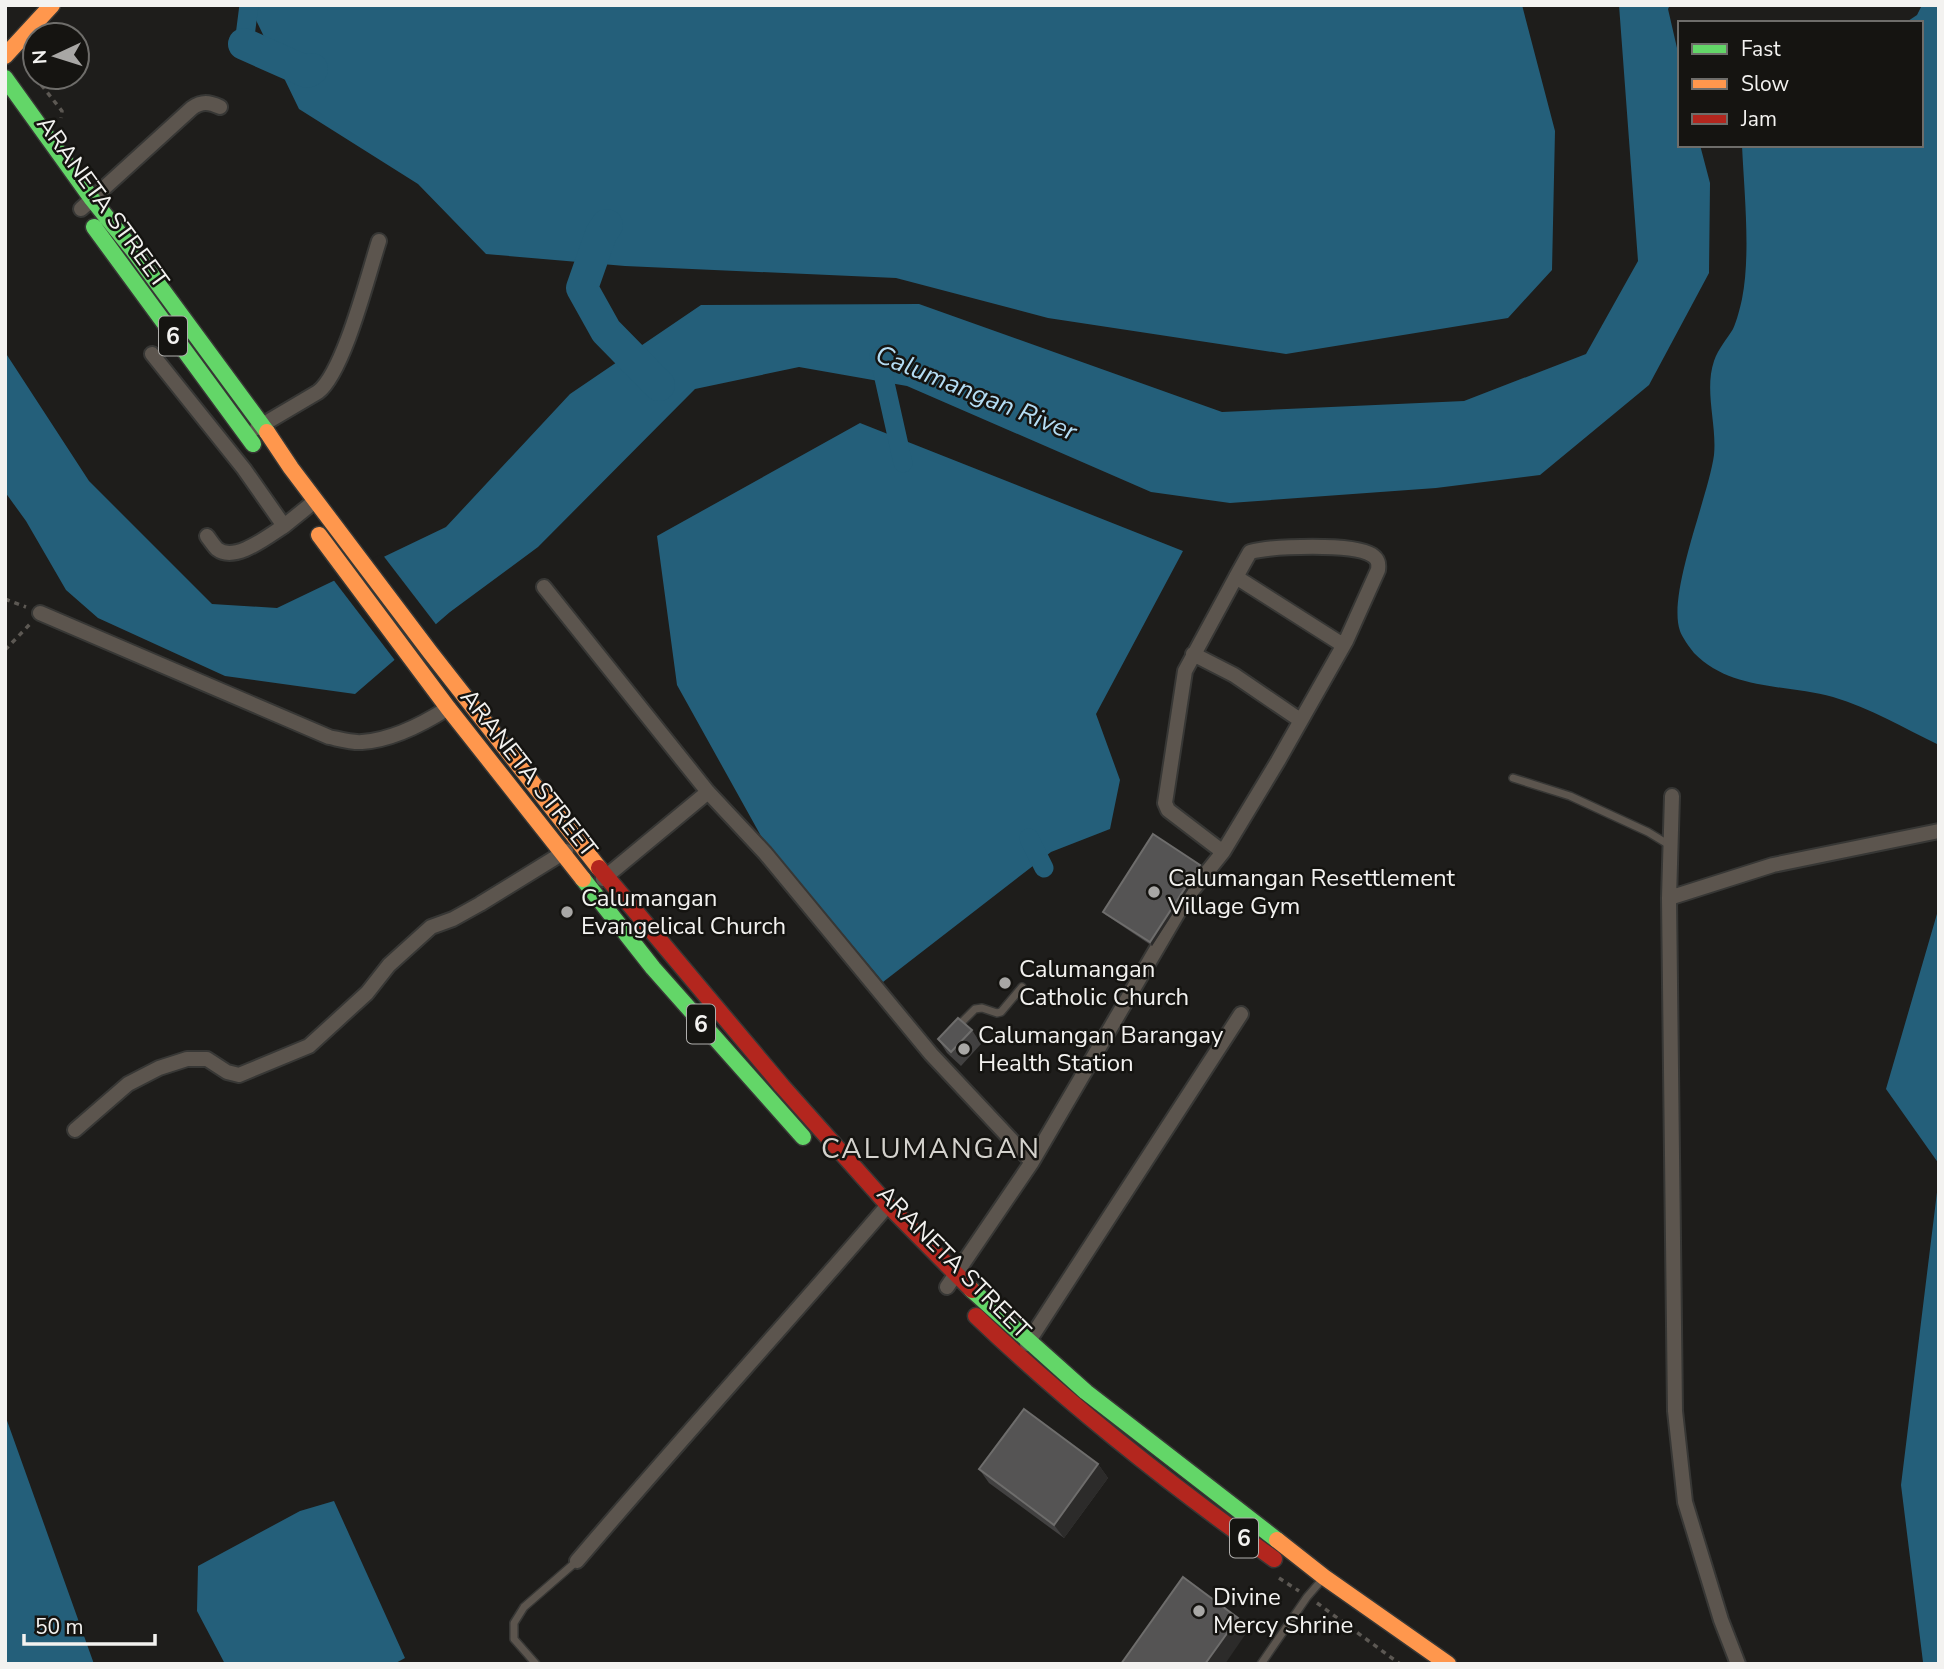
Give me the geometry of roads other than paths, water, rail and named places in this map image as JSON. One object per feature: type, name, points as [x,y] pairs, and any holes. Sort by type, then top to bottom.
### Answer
[{"type":"main road","points":[[5,56],[52,5]]},
{"type":"main road","points":[[5,78],[87,204],[133,250],[315,501],[579,842],[782,1086],[888,1205],[951,1281],[1029,1341],[1086,1392],[1320,1583],[1448,1664]]},
{"type":"main road","name":"ARANETA STREET","points":[[36,148],[87,204],[261,456]]},
{"type":"main road","name":"ARANETA STREET","points":[[299,507],[448,708],[591,888],[702,1026],[816,1152]]},
{"type":"main road","name":"ARANETA STREET","points":[[930,1270],[951,1281],[1018,1357],[1150,1467],[1320,1583],[1387,1641]]},
{"type":"street","points":[[87,204],[199,103],[212,103],[220,107]]},
{"type":"street","points":[[247,435],[327,385],[346,342],[379,241]]},
{"type":"street","points":[[152,354],[244,470],[284,526]]},
{"type":"street","points":[[207,536],[218,550],[228,554],[239,552],[284,526],[299,507],[315,501]]},
{"type":"street","points":[[951,1281],[1032,1162],[1187,897],[1223,852],[1278,761],[1343,645],[1378,569],[1379,563],[1374,556],[1363,552],[1315,546],[1250,552],[1193,654],[1185,671],[1166,803],[1168,810],[1223,852]]},
{"type":"street","points":[[1236,577],[1343,645]]},
{"type":"street","points":[[544,587],[708,792],[765,853],[1032,1162]]},
{"type":"street","points":[[40,613],[329,737],[360,742],[381,738],[430,720],[448,708]]},
{"type":"street","points":[[1193,654],[1234,675],[1300,720]]},
{"type":"street","points":[[591,888],[708,792]]},
{"type":"street","points":[[1672,796],[1669,898],[1675,1411],[1682,1486],[1705,1571],[1738,1664]]},
{"type":"street","points":[[1669,898],[1773,865],[1939,831]]},
{"type":"street","points":[[75,1130],[128,1084],[159,1068],[187,1059],[207,1059],[226,1072],[239,1075],[309,1046],[367,993],[389,965],[431,927],[453,919],[480,904],[579,842]]},
{"type":"street","points":[[1018,1357],[1241,1014]]},
{"type":"street","points":[[577,1561],[692,1426],[788,1322],[888,1205]]},
{"type":"lane","points":[[1513,778],[1570,796],[1648,832],[1671,846]]},
{"type":"lane","points":[[949,1036],[975,1009],[1001,1012],[1022,987]]},
{"type":"lane","points":[[536,1664],[514,1639],[514,1623],[524,1607],[577,1561]]},
{"type":"lane","points":[[1261,1664],[1320,1583]]},
{"type":"water","points":[[257,5],[1522,5],[1555,131],[1552,270],[1508,318],[1286,354],[1048,318],[896,278],[625,266],[486,254],[418,184],[299,109],[255,18]]},
{"type":"water","name":"Calumangan River","points":[[1619,5],[1670,5],[1668,9],[1678,52],[1678,147],[1701,147],[1710,183],[1709,273],[1649,385],[1540,475],[1436,488],[1230,503],[1151,492],[907,386],[799,367],[695,389],[538,547],[450,612],[355,694],[225,676],[98,618],[66,590],[26,521],[5,492],[5,352],[89,481],[212,604],[277,608],[446,527],[570,394],[701,305],[919,304],[1222,412],[1464,401],[1586,354],[1638,261]]},
{"type":"water","points":[[1922,5],[1939,5],[1939,745],[1874,713],[1833,697],[1760,684],[1725,674],[1694,653],[1680,631],[1677,615],[1683,570],[1714,455],[1711,372],[1718,352],[1733,329],[1745,281],[1746,222],[1742,147],[1923,147],[1923,21],[1908,21],[1917,15]]},
{"type":"water","points":[[860,423],[1183,551],[1096,714],[1120,780],[1110,829],[1051,852],[883,982],[761,836],[677,685],[657,536]]},
{"type":"water","points":[[1939,907],[1939,1164],[1886,1089]]},
{"type":"water","points":[[1939,1176],[1939,1664],[1923,1662],[1901,1485]]},
{"type":"water","points":[[5,1415],[94,1664],[5,1664]]},
{"type":"water","points":[[334,1501],[405,1658],[394,1664],[225,1664],[197,1611],[198,1566],[300,1511]]},
{"type":"waterway","points":[[244,44],[249,5]]},
{"type":"waterway","points":[[244,44],[307,72],[312,69]]},
{"type":"waterway","points":[[607,225],[601,234],[582,288],[606,331],[659,385]]},
{"type":"waterway","name":"Calumangan River","points":[[879,356],[903,463]]},
{"type":"waterway","points":[[1029,838],[1044,868]]},
{"type":"place","name":"Calumangan Resettlement Village Gym","points":[[1154,892]]},
{"type":"place","name":"Calumangan Evangelical Church","points":[[567,912]]},
{"type":"place","name":"Calumangan Catholic Church","points":[[1005,983]]},
{"type":"place","name":"Calumangan Barangay Health Station","points":[[964,1049]]},
{"type":"place","name":"Divine Mercy Shrine","points":[[1199,1611]]},
{"type":"district","name":"CALUMANGAN","points":[[931,1149]]}]
